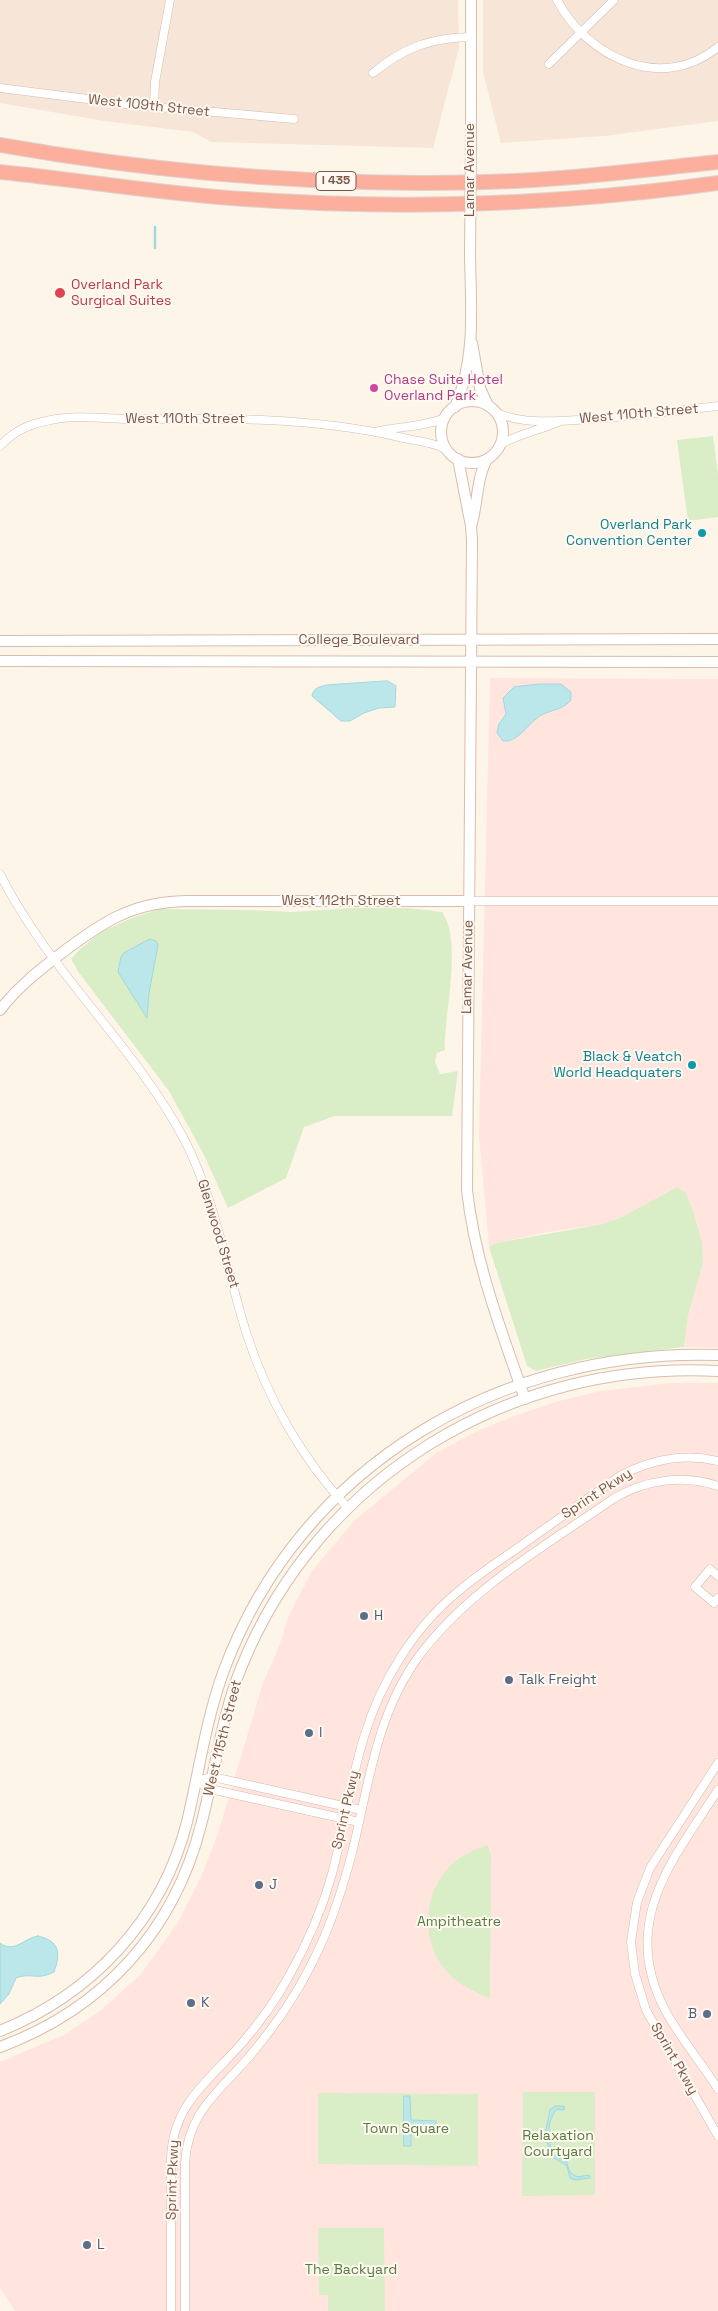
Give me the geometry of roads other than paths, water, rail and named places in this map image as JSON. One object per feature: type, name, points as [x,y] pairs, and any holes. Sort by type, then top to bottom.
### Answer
[{"type":"highway","name":"I 435","points":[[0,145],[87,159],[169,169],[304,180],[365,182],[516,181],[718,162]]},
{"type":"highway","name":"I 435","points":[[0,170],[204,196],[386,205],[510,202],[718,183]]},
{"type":"highway","points":[[701,186],[718,193]]},
{"type":"street","points":[[154,107],[155,82],[170,0]]},
{"type":"street","name":"Lamar Avenue","points":[[471,0],[471,339],[480,388],[492,409]]},
{"type":"street","points":[[557,0],[573,24],[590,42],[606,52],[634,64],[649,67],[673,67],[690,64],[718,47]]},
{"type":"street","points":[[549,64],[613,1]]},
{"type":"street","points":[[373,73],[401,52],[426,42],[446,38],[471,37]]},
{"type":"street","name":"West 109th Street","points":[[2,89],[154,107],[294,119]]},
{"type":"street","name":"Lamar Avenue","points":[[454,408],[462,388],[471,339]]},
{"type":"street","points":[[472,402],[492,409],[503,430],[501,444],[488,459],[471,463],[458,460],[446,449],[442,436],[445,418],[454,408],[472,402]]},
{"type":"street","name":"West 110th Street","points":[[492,409],[514,419],[560,422],[665,413],[718,406]]},
{"type":"street","name":"West 110th Street","points":[[377,431],[402,426],[424,425],[445,418]]},
{"type":"street","name":"West 110th Street","points":[[0,446],[16,433],[30,426],[58,419],[259,419],[377,431],[400,438],[431,442],[446,449]]},
{"type":"street","name":"West 110th Street","points":[[501,444],[519,434],[538,431],[560,422]]},
{"type":"street","name":"Lamar Avenue","points":[[471,526],[477,509],[483,468],[488,459]]},
{"type":"street","name":"Lamar Avenue","points":[[458,460],[471,526],[472,662],[467,1190],[477,1255],[524,1399]]},
{"type":"street","name":"College Boulevard","points":[[0,641],[718,639]]},
{"type":"street","name":"College Boulevard","points":[[0,661],[718,662]]},
{"type":"street","name":"Glenwood Street","points":[[0,874],[26,922],[149,1082],[184,1139],[209,1197],[256,1362],[298,1443],[336,1496],[347,1507]]},
{"type":"street","name":"West 112th Street","points":[[0,1010],[28,979],[92,930],[116,916],[135,908],[156,903],[186,901],[718,901]]},
{"type":"street","name":"West 115th Street","points":[[0,2031],[28,2019],[62,2000],[98,1972],[132,1935],[159,1894],[172,1867],[187,1822],[215,1698],[241,1630],[284,1557],[298,1538],[336,1496],[377,1461],[418,1433],[476,1402],[520,1384],[581,1367],[620,1360],[661,1356],[718,1355]]},
{"type":"street","name":"West 115th Street","points":[[0,2047],[20,2040],[84,2004],[104,1987],[141,1949],[157,1928],[187,1870],[196,1845],[232,1693],[244,1662],[267,1613],[299,1562],[347,1507],[388,1472],[427,1445],[472,1421],[524,1399],[563,1387],[618,1376],[679,1370],[718,1371]]},
{"type":"street","name":"Sprint Pkwy","points":[[171,2311],[171,2158],[176,2128],[186,2106],[195,2093],[249,2035],[287,1979],[311,1933],[332,1872],[364,1738],[382,1690],[412,1641],[446,1602],[470,1582],[631,1471],[654,1462],[677,1458],[718,1461]]},
{"type":"street","name":"Sprint Pkwy","points":[[185,2311],[185,2163],[188,2139],[193,2125],[206,2103],[243,2064],[272,2029],[307,1972],[329,1926],[340,1895],[378,1741],[395,1696],[426,1646],[468,1602],[624,1492],[646,1484],[673,1480],[699,1481],[718,1486]]},
{"type":"street","points":[[718,1576],[710,1569],[695,1587],[714,1603],[718,1598]]},
{"type":"street","name":"Sprint Pkwy","points":[[718,1763],[650,1868],[637,1902],[631,1942],[635,1974],[646,2010],[718,2136]]},
{"type":"street","points":[[196,1781],[212,1777],[361,1810]]},
{"type":"street","points":[[196,1781],[210,1789],[359,1822]]},
{"type":"street","name":"Sprint Pkwy","points":[[718,1790],[663,1876],[651,1911],[648,1941],[652,1978],[661,2002],[718,2089]]},
{"type":"water","points":[[388,681],[396,686],[395,707],[379,708],[364,713],[350,721],[341,721],[312,696],[315,690],[326,685]]},
{"type":"water","points":[[561,684],[571,692],[571,700],[563,707],[540,716],[517,737],[503,741],[497,733],[499,724],[506,714],[503,698],[514,687]]},
{"type":"water","points":[[150,939],[156,941],[158,945],[149,993],[147,1018],[118,972],[121,957],[124,953]]},
{"type":"water","points":[[38,1936],[51,1941],[57,1949],[58,1959],[54,1972],[43,1976],[21,1976],[16,1978],[9,1994],[0,2004],[0,1943],[10,1947]]},
{"type":"water","points":[[404,2096],[410,2096],[411,2120],[436,2121],[436,2128],[411,2128],[411,2146],[404,2146]]},
{"type":"water","points":[[556,2106],[564,2106],[564,2110],[557,2109],[549,2125],[550,2143],[554,2155],[566,2161],[570,2172],[577,2177],[589,2175],[590,2178],[575,2180],[570,2178],[567,2166],[551,2156],[545,2134],[550,2110]]},
{"type":"waterway","points":[[155,227],[155,248]]},
{"type":"place","name":"Overland Park Surgical Suites","points":[[60,293]]},
{"type":"place","name":"Chase Suite Hotel Overland Park","points":[[374,388]]},
{"type":"place","name":"Overland Park Convention Center","points":[[702,533]]},
{"type":"place","name":"Black & Veatch World Headquaters","points":[[692,1065]]},
{"type":"place","name":"H","points":[[364,1616]]},
{"type":"place","name":"Talk Freight","points":[[509,1680]]},
{"type":"place","name":"I","points":[[309,1733]]},
{"type":"place","name":"J","points":[[259,1885]]},
{"type":"place","name":"K","points":[[191,2003]]},
{"type":"place","name":"B","points":[[707,2014]]},
{"type":"place","name":"L","points":[[87,2245]]},
{"type":"park label","name":"Ampitheatre","points":[[459,1922]]},
{"type":"park label","name":"Town Square","points":[[406,2129]]},
{"type":"park label","name":"Relaxation Courtyard","points":[[558,2144]]},
{"type":"park label","name":"The Backyard","points":[[351,2270]]}]
